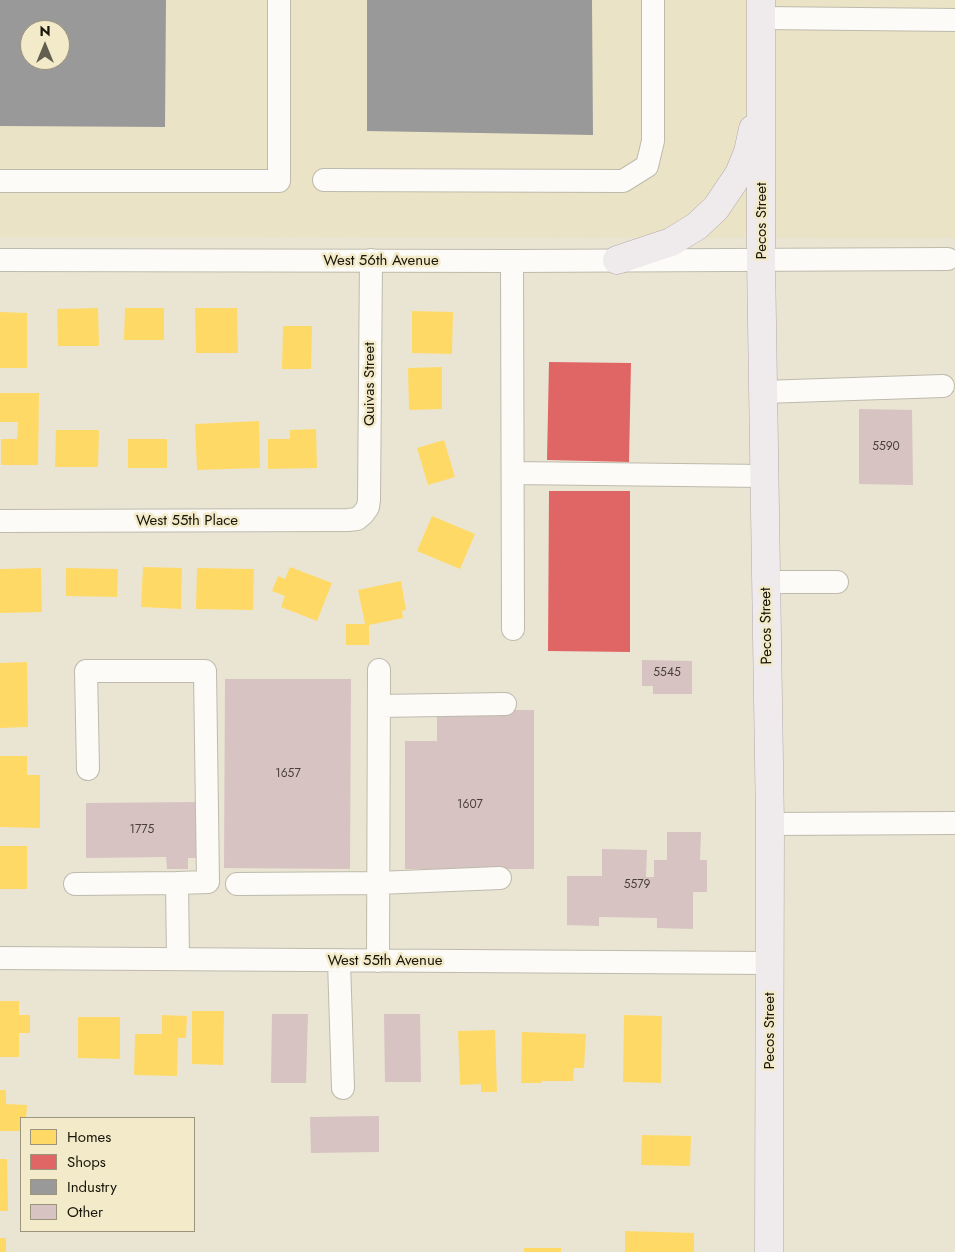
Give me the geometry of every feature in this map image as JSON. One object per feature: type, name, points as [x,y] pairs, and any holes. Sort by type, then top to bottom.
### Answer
[{"type":"main road","name":"Pecos Street","points":[[762,9],[761,260],[770,824],[769,1252]]},
{"type":"main road","points":[[617,260],[671,242],[697,226],[716,208],[739,174],[748,152],[762,86]]},
{"type":"street","points":[[0,181],[279,181],[279,0]]},
{"type":"street","points":[[324,180],[623,181],[647,166],[653,141],[653,0]]},
{"type":"street","points":[[762,9],[955,20]]},
{"type":"street","name":"West 56th Avenue","points":[[0,260],[761,260],[950,253]]},
{"type":"street","name":"Quivas Street","points":[[368,507],[371,260]]},
{"type":"street","points":[[512,261],[513,629]]},
{"type":"street","points":[[763,392],[944,386]]},
{"type":"street","points":[[514,473],[764,476]]},
{"type":"street","name":"West 55th Place","points":[[0,521],[348,520],[357,519],[368,507]]},
{"type":"street","points":[[766,582],[836,582]]},
{"type":"street","points":[[378,961],[379,670]]},
{"type":"street","points":[[74,884],[208,882],[205,671],[86,671],[88,769]]},
{"type":"street","points":[[379,706],[505,704]]},
{"type":"street","points":[[770,824],[955,823]]},
{"type":"street","points":[[237,884],[378,883],[500,878]]},
{"type":"street","points":[[177,883],[178,960]]},
{"type":"street","name":"West 55th Avenue","points":[[0,958],[770,963]]},
{"type":"street","points":[[340,961],[343,1088]]},
{"type":"shaded area","points":[[0,0],[955,0],[955,238],[0,237]]},
{"type":"building: Homes","points":[[98,308],[99,346],[58,346],[57,309]]},
{"type":"building: Homes","points":[[125,308],[164,308],[164,340],[124,340]]},
{"type":"building: Homes","points":[[195,308],[237,308],[238,353],[196,353]]},
{"type":"building: Homes","points":[[412,311],[453,312],[452,354],[412,353]]},
{"type":"building: Homes","points":[[0,312],[27,313],[27,368],[0,368]]},
{"type":"building: Homes","points":[[283,326],[312,326],[311,369],[282,369]]},
{"type":"building: Homes","points":[[442,367],[442,409],[409,410],[408,368]]},
{"type":"building: Homes","points":[[0,393],[39,393],[38,465],[1,465],[1,439],[17,439],[18,422],[0,422]]},
{"type":"building: Homes","points":[[259,421],[260,468],[197,470],[195,424]]},
{"type":"building: Homes","points":[[316,429],[317,468],[268,469],[268,439],[290,439],[290,430]]},
{"type":"building: Homes","points":[[56,430],[99,430],[98,467],[55,467]]},
{"type":"building: Homes","points":[[128,439],[167,439],[167,468],[128,468]]},
{"type":"building: Homes","points":[[444,440],[455,477],[428,485],[417,448]]},
{"type":"building: Homes","points":[[432,516],[475,534],[460,569],[417,551]]},
{"type":"building: Homes","points":[[143,567],[182,568],[181,609],[141,607]]},
{"type":"building: Homes","points":[[290,567],[332,583],[317,621],[281,607],[285,596],[272,591],[278,576],[285,579]]},
{"type":"building: Homes","points":[[41,568],[42,612],[0,613],[0,569]]},
{"type":"building: Homes","points":[[66,568],[118,569],[117,597],[66,596]]},
{"type":"building: Homes","points":[[197,568],[254,569],[253,610],[196,609]]},
{"type":"building: Homes","points":[[401,581],[406,610],[402,611],[403,618],[369,625],[369,645],[346,645],[346,624],[365,624],[358,590]]},
{"type":"building: Homes","points":[[27,662],[28,727],[0,728],[0,663]]},
{"type":"building: Homes","points":[[0,756],[27,756],[27,775],[40,775],[40,828],[0,827]]},
{"type":"building: Homes","points":[[0,846],[27,846],[27,889],[0,889]]},
{"type":"building: Homes","points":[[0,1001],[19,1001],[19,1015],[30,1015],[30,1033],[19,1033],[19,1057],[0,1057]]},
{"type":"building: Homes","points":[[192,1011],[224,1011],[223,1065],[192,1064]]},
{"type":"building: Homes","points":[[162,1015],[187,1016],[186,1038],[178,1038],[177,1076],[134,1075],[135,1034],[162,1034]]},
{"type":"building: Homes","points":[[624,1015],[662,1016],[661,1083],[623,1082]]},
{"type":"building: Homes","points":[[78,1017],[120,1017],[120,1059],[78,1058]]},
{"type":"building: Homes","points":[[495,1030],[497,1092],[481,1092],[481,1084],[460,1085],[458,1031]]},
{"type":"building: Homes","points":[[522,1032],[586,1034],[584,1068],[574,1068],[573,1081],[521,1083]]},
{"type":"building: Homes","points":[[0,1090],[6,1090],[6,1104],[27,1105],[26,1117],[20,1117],[20,1131],[0,1131]]},
{"type":"building: Homes","points":[[642,1135],[691,1136],[690,1166],[641,1165]]},
{"type":"building: Homes","points":[[0,1159],[7,1159],[8,1211],[0,1211]]},
{"type":"building: Homes","points":[[625,1231],[694,1233],[694,1252],[625,1252]]},
{"type":"building: Homes","points":[[0,1238],[6,1238],[6,1252],[0,1252]]},
{"type":"building: Homes","points":[[524,1248],[561,1248],[561,1252],[524,1252]]},
{"type":"building: Shops","points":[[549,362],[631,363],[629,462],[547,460]]},
{"type":"building: Shops","points":[[549,491],[630,491],[630,652],[548,651]]},
{"type":"building: Industry","points":[[0,0],[166,0],[165,127],[0,126]]},
{"type":"building: Industry","points":[[367,0],[592,0],[593,135],[367,131]]},
{"type":"building: Other","points":[[859,409],[912,410],[913,485],[859,484]]},
{"type":"building: Other","points":[[642,660],[692,661],[692,694],[653,694],[653,686],[642,686]]},
{"type":"building: Other","points":[[225,679],[351,679],[350,869],[224,868]]},
{"type":"building: Other","points":[[437,710],[534,710],[534,869],[405,869],[405,741],[437,741]]},
{"type":"building: Other","points":[[198,802],[199,858],[188,858],[188,869],[167,869],[166,857],[86,858],[86,803]]},
{"type":"building: Other","points":[[667,832],[701,832],[700,860],[707,860],[707,892],[693,892],[693,929],[657,928],[657,918],[599,917],[599,926],[567,925],[567,876],[602,876],[602,849],[647,850],[646,877],[654,877],[654,860],[667,860]]},
{"type":"building: Other","points":[[272,1014],[308,1014],[306,1083],[271,1083]]},
{"type":"building: Other","points":[[384,1014],[420,1014],[421,1082],[385,1082]]},
{"type":"building: Other","points":[[379,1116],[379,1152],[311,1153],[310,1117]]}]
